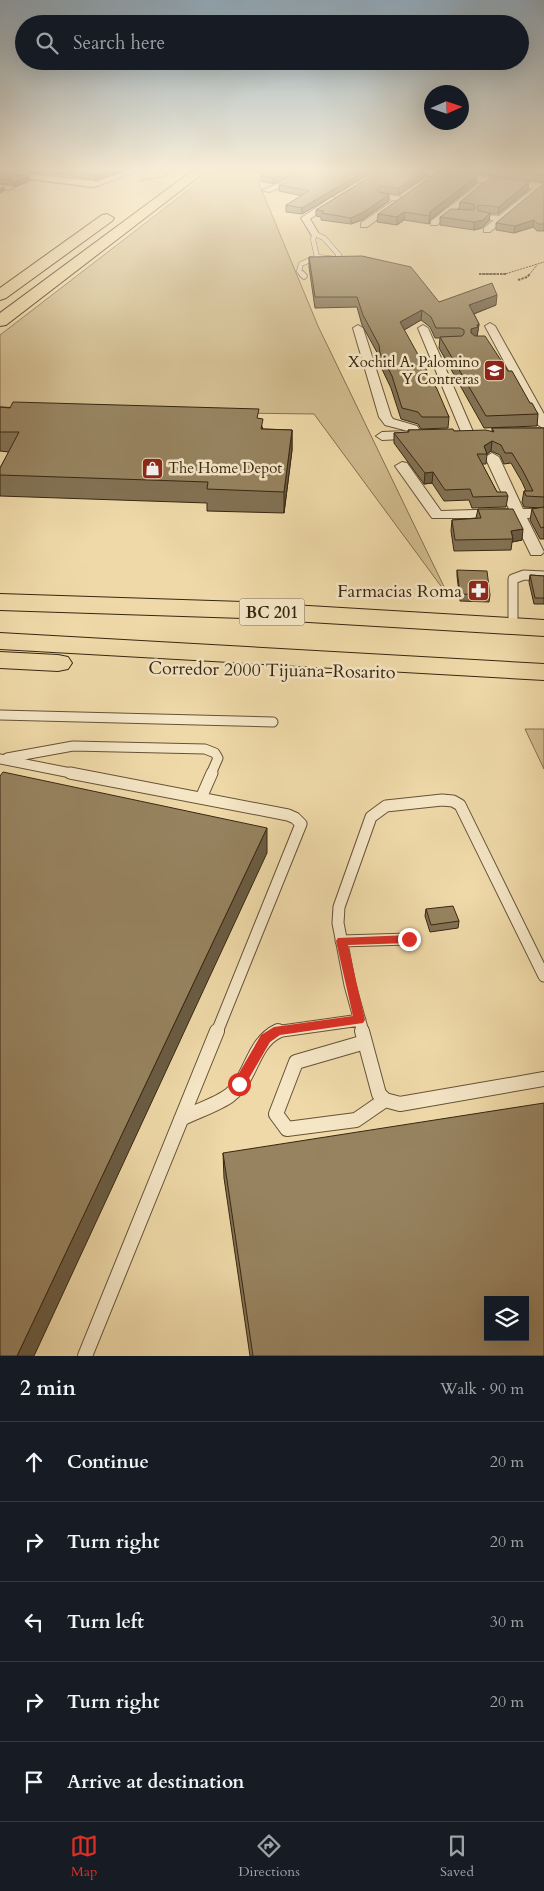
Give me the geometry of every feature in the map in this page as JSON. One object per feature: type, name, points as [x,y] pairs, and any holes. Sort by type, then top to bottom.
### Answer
[{"type":"main road","points":[[0,295],[85,234]]},
{"type":"main road","points":[[0,321],[116,234]]},
{"type":"main road","name":"BC 201","points":[[0,602],[244,610],[544,629]]},
{"type":"main road","points":[[244,610],[544,618]]},
{"type":"main road","points":[[0,617],[544,629]]},
{"type":"main road","points":[[0,641],[544,674]]},
{"type":"main road","name":"Corredor 2000 Tijuana-Rosarito","points":[[0,660],[223,670],[544,674]]},
{"type":"main road","points":[[223,670],[544,687]]},
{"type":"street","points":[[490,326],[494,342],[541,429]]},
{"type":"street","points":[[358,328],[385,417],[389,422],[428,433],[382,436]]},
{"type":"street","points":[[423,328],[434,343],[473,433],[450,434]]},
{"type":"street","points":[[492,457],[536,552]]},
{"type":"street","points":[[402,466],[437,515],[544,512]]},
{"type":"lane","points":[[315,234],[313,239],[317,257]]},
{"type":"lane","points":[[304,276],[299,271],[300,264],[317,257],[336,259],[338,255],[324,238],[316,234]]},
{"type":"lane","points":[[513,618],[512,579],[524,574],[544,576]]},
{"type":"lane","points":[[0,715],[273,722]]},
{"type":"lane","points":[[1,759],[56,748],[80,746],[205,749],[215,753],[218,758],[201,798]]},
{"type":"lane","points":[[1,759],[288,815],[295,818],[301,824],[85,1356]]},
{"type":"lane","points":[[544,976],[460,805],[453,801],[442,800],[386,806],[371,817],[339,907],[338,923],[379,1094],[385,1100],[400,1104],[544,1079]]},
{"type":"lane","points":[[341,941],[409,939]]},
{"type":"lane","points":[[181,1119],[230,1096],[266,1039],[278,1031],[360,1020]]},
{"type":"lane","points":[[366,1042],[296,1062],[276,1114],[287,1129],[356,1120],[385,1100]]},
{"type":"path","points":[[479,274],[505,274],[544,262]]},
{"type":"path","points":[[518,280],[527,276],[538,265]]},
{"type":"shaded area","points":[[131,234],[280,234],[318,326],[449,597],[314,414],[0,410],[0,335]]},
{"type":"shaded area","points":[[525,729],[544,729],[544,769]]},
{"type":"building","points":[[362,256],[411,267],[439,302],[492,283],[497,295],[469,305],[479,324],[477,325],[478,327],[471,329],[471,333],[475,336],[485,336],[508,371],[512,371],[538,414],[486,416],[440,337],[462,336],[464,330],[460,328],[436,328],[431,317],[422,310],[400,322],[437,389],[449,417],[422,417],[418,412],[402,408],[392,376],[380,353],[379,345],[363,315],[357,297],[315,297],[309,257]]},
{"type":"building","name":"The Home Depot","points":[[13,402],[259,409],[257,418],[263,419],[261,429],[292,430],[284,492],[207,489],[208,482],[0,475],[0,468],[19,432],[0,432],[0,407],[10,408]]},
{"type":"building","points":[[492,428],[544,428],[544,497],[526,496],[524,491],[533,491],[512,453],[505,453],[501,445],[492,441],[484,446],[487,454],[477,454],[497,492],[506,492],[508,496],[473,497],[470,489],[445,490],[433,472],[425,473],[394,433],[409,432],[408,430],[453,429],[454,431],[486,430],[494,432]]},
{"type":"building","points":[[544,507],[544,527],[541,528],[532,509]]},
{"type":"building","points":[[478,509],[513,509],[523,529],[511,531],[513,539],[455,540],[452,520],[481,518]]},
{"type":"building","points":[[457,570],[487,571],[490,595],[460,594]]},
{"type":"building","points":[[530,575],[544,576],[544,598],[535,598]]},
{"type":"building","points":[[3,772],[267,828],[17,1356],[0,1356],[0,776]]},
{"type":"building","points":[[453,906],[459,921],[431,925],[426,909]]},
{"type":"building","points":[[544,1103],[544,1356],[253,1356],[223,1153]]},
{"type":"place","name":"Xochitl A. Palomino Y Contreras","points":[[495,371]]},
{"type":"place","name":"The Home Depot","points":[[152,468]]},
{"type":"place","name":"Farmacias Roma","points":[[478,591]]},
{"type":"route","points":[[239,1084],[266,1039],[278,1031],[299,1026],[360,1020],[350,985],[341,941],[409,939]]}]
